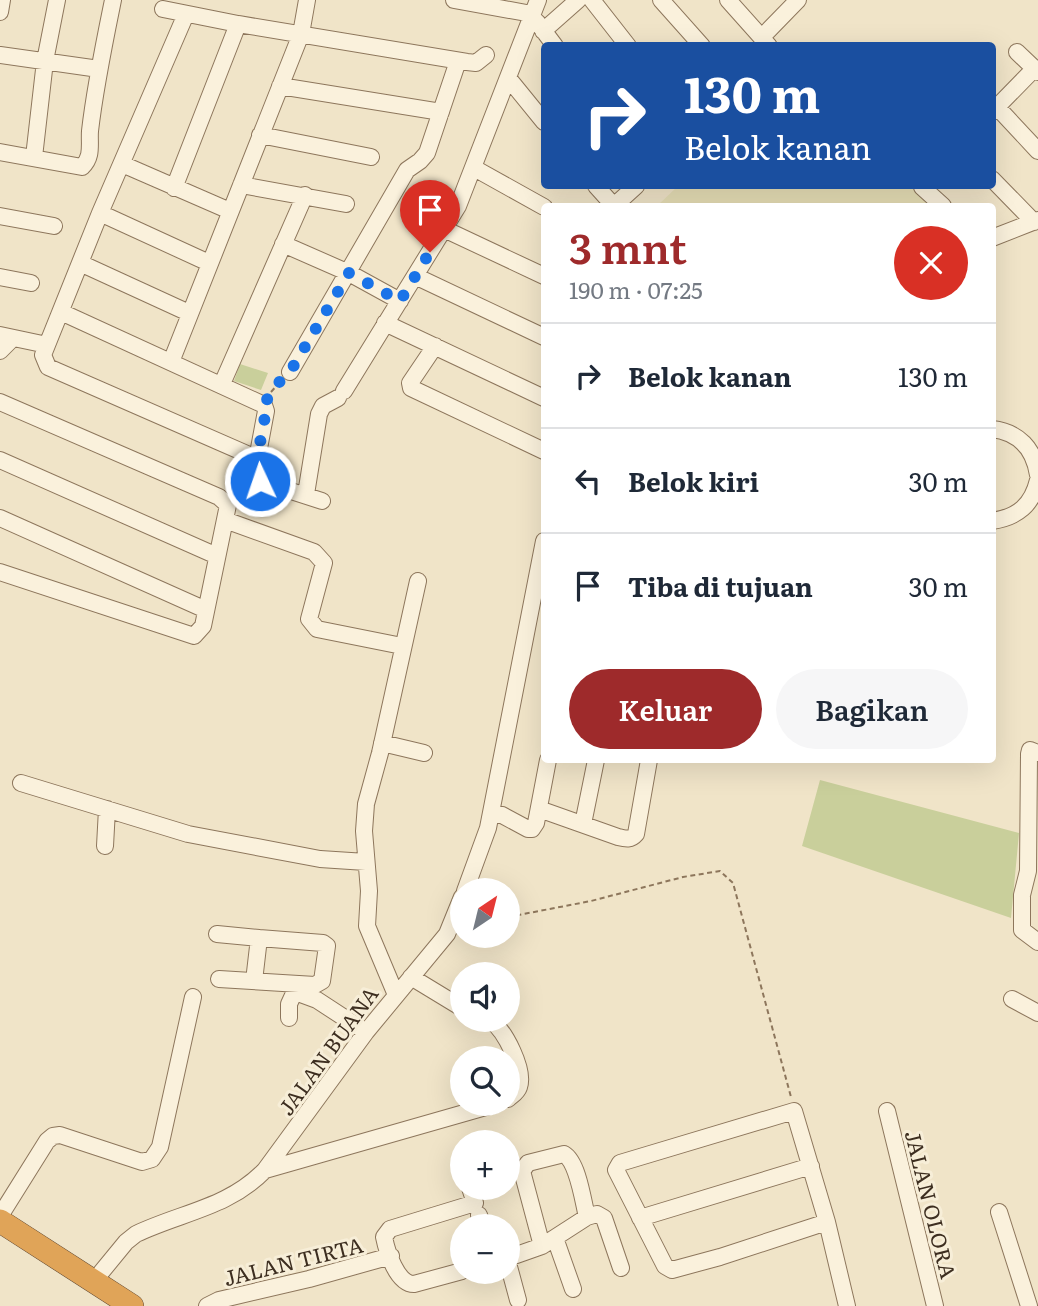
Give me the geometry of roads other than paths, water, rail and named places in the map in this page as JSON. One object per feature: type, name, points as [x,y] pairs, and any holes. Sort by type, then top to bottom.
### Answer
[{"type":"highway","points":[[0,1219],[132,1306]]},
{"type":"street","points":[[0,12],[2,0]]},
{"type":"street","points":[[34,157],[45,61],[57,0]]},
{"type":"street","points":[[0,152],[82,167],[86,164],[99,69],[113,0]]},
{"type":"street","points":[[171,362],[301,34],[307,0]]},
{"type":"street","points":[[454,0],[535,7]]},
{"type":"street","points":[[542,30],[578,0]]},
{"type":"street","points":[[592,0],[625,42]]},
{"type":"street","points":[[661,0],[698,42]]},
{"type":"street","points":[[729,0],[765,41],[798,0]]},
{"type":"street","points":[[535,7],[542,30],[552,42]]},
{"type":"street","points":[[306,494],[319,414],[323,406],[341,395],[458,206],[535,7]]},
{"type":"street","points":[[163,9],[458,61],[476,63],[486,55]]},
{"type":"street","points":[[186,14],[100,213],[43,355],[48,367],[256,458]]},
{"type":"street","points":[[174,188],[237,24]]},
{"type":"street","points":[[996,109],[1036,70],[1017,52]]},
{"type":"street","points":[[0,55],[99,69]]},
{"type":"street","points":[[290,372],[407,170],[421,161],[427,153],[458,61]]},
{"type":"street","points":[[509,79],[541,118]]},
{"type":"street","points":[[280,86],[441,112]]},
{"type":"street","points":[[996,111],[1038,151]]},
{"type":"street","points":[[260,135],[371,157]]},
{"type":"street","points":[[121,164],[230,211]]},
{"type":"street","points":[[474,168],[541,205]]},
{"type":"street","points":[[996,183],[1036,221],[996,236]]},
{"type":"street","points":[[241,185],[346,204]]},
{"type":"street","points":[[599,189],[610,203]]},
{"type":"street","points":[[616,203],[633,189]]},
{"type":"street","points":[[924,189],[940,203]]},
{"type":"street","points":[[222,384],[305,195]]},
{"type":"street","points":[[100,213],[209,263]]},
{"type":"street","points":[[0,216],[54,226]]},
{"type":"street","points":[[444,229],[541,275]]},
{"type":"street","points":[[283,244],[349,273],[400,301]]},
{"type":"street","points":[[80,263],[189,313]]},
{"type":"street","points":[[415,276],[541,336]]},
{"type":"street","points":[[0,277],[31,284]]},
{"type":"street","points":[[61,312],[264,405],[266,411],[254,475],[260,481],[322,501]]},
{"type":"street","points":[[385,323],[541,397]]},
{"type":"street","points":[[0,351],[6,336],[47,345]]},
{"type":"street","points":[[435,346],[413,376],[411,388],[541,449]]},
{"type":"street","points":[[0,402],[225,500],[228,505],[203,626],[194,636],[0,572]]},
{"type":"street","points":[[996,430],[1032,439],[1038,477],[1034,495],[1023,510],[1007,519],[996,520]]},
{"type":"street","points":[[0,460],[217,556]]},
{"type":"street","points":[[0,518],[206,610]]},
{"type":"street","points":[[225,520],[314,552],[321,558],[324,563],[309,619],[317,629],[402,646]]},
{"type":"street","points":[[469,878],[491,814],[541,556]]},
{"type":"street","name":"JALAN BUANA","points":[[94,1282],[127,1241],[136,1234],[232,1197],[253,1183],[396,995],[367,926],[369,891],[364,831],[366,804],[418,581]]},
{"type":"street","points":[[382,743],[424,753]]},
{"type":"street","points":[[1038,752],[1030,750],[1029,754],[1034,813],[1033,874],[1022,895],[1022,930],[1038,942]]},
{"type":"street","points":[[491,814],[502,815],[528,830],[532,829],[536,823],[547,763]]},
{"type":"street","points":[[583,824],[595,763]]},
{"type":"street","points":[[539,809],[626,839],[633,837],[636,834],[648,763]]},
{"type":"street","points":[[21,783],[188,834],[320,859],[366,862]]},
{"type":"street","points":[[105,846],[107,809]]},
{"type":"street","points":[[396,995],[447,934],[450,927]]},
{"type":"street","points":[[217,934],[317,941],[327,946],[320,983],[293,987],[219,979]]},
{"type":"street","points":[[254,981],[259,938]]},
{"type":"street","points":[[411,977],[450,1001]]},
{"type":"street","points":[[289,1018],[293,987]]},
{"type":"street","points":[[293,987],[366,1032]]},
{"type":"street","points":[[0,1219],[47,1140],[53,1136],[60,1135],[142,1162],[152,1159],[160,1147],[193,997]]},
{"type":"street","points":[[1012,999],[1038,1013]]},
{"type":"street","points":[[827,1222],[674,1270],[665,1266],[616,1173],[618,1164],[794,1111],[827,1222],[847,1306]]},
{"type":"street","name":"JALAN OLORA","points":[[887,1111],[935,1306]]},
{"type":"street","points":[[265,1170],[454,1116]]},
{"type":"street","points":[[573,1289],[549,1242],[521,1176],[528,1163],[560,1155],[568,1156],[575,1170],[587,1217]]},
{"type":"street","points":[[640,1217],[810,1166]]},
{"type":"street","points":[[450,1273],[410,1284],[402,1279],[384,1240],[387,1231],[475,1203],[474,1200]]},
{"type":"street","points":[[999,1212],[1029,1306]]},
{"type":"street","points":[[520,1255],[597,1214],[604,1218],[621,1268]]},
{"type":"street","name":"JALAN TIRTA","points":[[207,1306],[219,1300],[391,1256]]},
{"type":"street","points":[[514,1284],[518,1300]]}]
